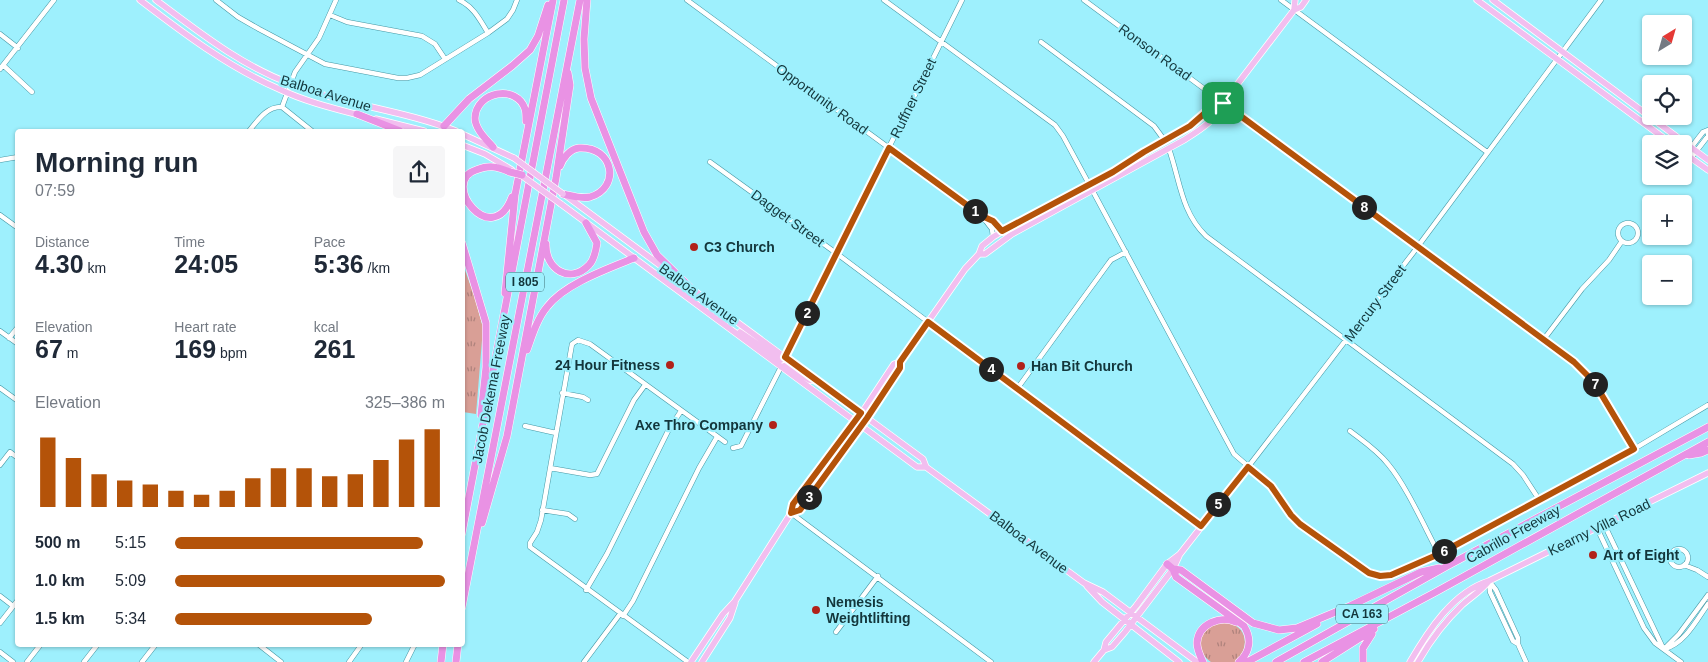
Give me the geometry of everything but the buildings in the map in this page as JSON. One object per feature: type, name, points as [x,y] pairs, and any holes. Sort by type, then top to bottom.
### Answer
[{"type":"highway","points":[[444,126],[469,99],[530,50],[538,36],[551,0]]},
{"type":"highway","points":[[500,341],[515,195],[520,178],[526,132],[551,0]]},
{"type":"highway","name":"Jacob Dekema Freeway","points":[[465,518],[564,0]]},
{"type":"highway","name":"Jacob Dekema Freeway","points":[[465,591],[580,0]]},
{"type":"highway","points":[[587,0],[584,39],[585,68],[591,98],[644,232],[657,255],[691,288]]},
{"type":"highway","points":[[470,565],[504,448],[521,364],[556,178],[570,85],[567,65]]},
{"type":"highway","points":[[493,147],[480,132],[475,119],[478,106],[488,96],[501,92],[516,98],[525,108],[526,132]]},
{"type":"highway","points":[[357,114],[395,129]]},
{"type":"highway","points":[[556,178],[562,159],[574,148],[589,147],[603,155],[609,167],[609,177],[605,186],[598,193],[582,198],[563,194]]},
{"type":"highway","points":[[465,180],[472,171],[488,166],[511,171],[520,178]]},
{"type":"highway","points":[[465,197],[470,207],[490,218],[500,214],[508,206],[520,178]]},
{"type":"highway","points":[[547,221],[546,252],[549,262],[559,272],[569,274],[580,272],[590,264],[595,253],[597,243],[586,223]]},
{"type":"highway","points":[[465,253],[486,323],[486,367],[478,453]]},
{"type":"highway","points":[[521,364],[546,308],[560,294],[571,286],[634,258]]},
{"type":"highway","name":"Cabrillo Freeway","points":[[1276,662],[1449,565],[1708,425]]},
{"type":"highway","name":"Cabrillo Freeway","points":[[1304,662],[1708,442]]},
{"type":"highway","points":[[1684,456],[1708,450]]},
{"type":"highway","points":[[1247,662],[1350,606],[1421,572],[1449,565]]},
{"type":"highway","points":[[1170,567],[1180,570],[1247,620],[1266,628],[1279,630],[1297,628],[1350,606]]},
{"type":"highway","points":[[1170,567],[1176,577],[1244,626],[1249,638],[1249,644],[1246,654],[1239,662]]},
{"type":"highway","points":[[1363,662],[1362,652],[1364,645],[1390,616]]},
{"type":"highway","points":[[1203,662],[1197,643],[1199,635],[1206,626],[1214,621],[1224,619],[1244,626]]},
{"type":"highway","points":[[1322,662],[1380,626]]},
{"type":"highway","points":[[441,662],[443,647]]},
{"type":"highway","points":[[456,662],[458,647]]},
{"type":"main road","name":"Balboa Avenue","points":[[140,0],[222,59],[264,82],[288,93],[331,108],[416,129]]},
{"type":"main road","name":"Balboa Avenue","points":[[156,0],[240,60],[292,85],[451,129]]},
{"type":"main road","points":[[791,513],[800,510],[867,418],[900,368],[900,362],[965,269],[982,254],[1012,234],[1169,149],[1192,135],[1212,119],[1220,112],[1223,103],[1294,10],[1296,0]]},
{"type":"main road","points":[[1294,10],[1302,7],[1306,0]]},
{"type":"main road","points":[[1477,0],[1660,135]]},
{"type":"main road","points":[[1493,0],[1708,160]]},
{"type":"main road","points":[[1169,149],[1172,143],[1214,105],[1223,103]]},
{"type":"main road","points":[[982,254],[982,246],[1002,231],[1113,172],[1190,126]]},
{"type":"main road","name":"Balboa Avenue","points":[[465,135],[514,158],[861,413],[923,459],[926,467],[1084,583],[1098,598],[1179,662]]},
{"type":"main road","points":[[1142,163],[1144,158],[1163,147],[1165,141]]},
{"type":"main road","points":[[465,146],[485,154],[511,171]]},
{"type":"main road","points":[[1692,159],[1708,170]]},
{"type":"main road","name":"Balboa Avenue","points":[[520,178],[561,204],[917,467],[926,467]]},
{"type":"main road","points":[[982,254],[984,250],[1002,236],[1004,233],[1002,231]]},
{"type":"main road","points":[[729,328],[743,333],[781,360],[785,357]]},
{"type":"main road","points":[[690,662],[723,614],[735,601],[791,513],[793,504],[861,413],[894,364],[900,362]]},
{"type":"main road","points":[[781,366],[786,365],[809,380],[818,382]]},
{"type":"main road","name":"Mercury Street","points":[[1094,662],[1104,650],[1106,642],[1170,567],[1248,467]]},
{"type":"main road","name":"Kearny Villa Road","points":[[1410,662],[1426,635],[1446,611],[1478,585],[1708,473]]},
{"type":"main road","name":"Mercury Street","points":[[1104,650],[1112,647],[1137,617],[1170,567]]},
{"type":"main road","name":"Kearny Villa Road","points":[[1418,662],[1444,624],[1465,602],[1481,591],[1489,581]]},
{"type":"main road","name":"Balboa Avenue","points":[[1084,583],[1103,592],[1197,662]]},
{"type":"main road","points":[[702,662],[730,618],[735,601]]},
{"type":"main road","points":[[1444,624],[1446,611]]},
{"type":"main road","name":"Kearny Villa Road","points":[[1431,641],[1438,625],[1437,622]]},
{"type":"street","points":[[216,0],[259,30],[309,54],[325,64],[398,78],[407,78],[420,74],[488,33],[507,19],[517,0]]},
{"type":"street","points":[[282,107],[292,85],[295,72],[309,54],[336,0]]},
{"type":"street","points":[[459,0],[467,2],[488,33]]},
{"type":"street","name":"Opportunity Road","points":[[687,0],[982,216],[993,221],[1002,231]]},
{"type":"street","points":[[884,0],[1054,126],[1062,136],[1093,190],[1234,454],[1271,486],[1291,515],[1300,524],[1369,573],[1380,576],[1391,575],[1439,554],[1634,449],[1708,405]]},
{"type":"street","name":"Ruffner Street","points":[[785,357],[962,0]]},
{"type":"street","name":"Ronson Road","points":[[1084,0],[1574,362],[1589,375],[1634,449]]},
{"type":"street","points":[[1280,0],[1487,152]]},
{"type":"street","name":"Mercury Street","points":[[1248,467],[1418,246],[1600,0]]},
{"type":"street","points":[[32,92],[2,68],[51,1]]},
{"type":"street","points":[[330,15],[347,22],[422,36],[435,44],[445,59]]},
{"type":"street","points":[[0,34],[18,48]]},
{"type":"street","points":[[1041,42],[1154,126],[1165,141]]},
{"type":"street","points":[[251,129],[264,113],[276,107],[282,107],[310,129]]},
{"type":"street","points":[[1692,155],[1703,132],[1708,130]]},
{"type":"street","points":[[1169,149],[1180,193],[1187,210],[1202,231],[1513,464],[1540,500]]},
{"type":"street","points":[[0,160],[15,158]]},
{"type":"street","name":"Dagget Street","points":[[710,162],[836,253],[1201,526]]},
{"type":"street","points":[[0,215],[15,226]]},
{"type":"street","points":[[982,216],[992,229],[993,237]]},
{"type":"street","points":[[1627,223],[1634,225],[1638,233],[1636,240],[1629,243],[1622,241],[1618,233],[1621,226],[1627,223]]},
{"type":"street","points":[[1544,339],[1582,289],[1609,260],[1622,241]]},
{"type":"street","points":[[1017,389],[1108,264],[1126,252]]},
{"type":"street","points":[[0,331],[15,342]]},
{"type":"street","points":[[9,338],[15,331]]},
{"type":"street","points":[[690,662],[586,590],[531,549],[529,545],[537,532],[542,510],[570,348],[574,341],[578,340],[590,344],[725,442]]},
{"type":"street","points":[[733,448],[741,446],[781,366]]},
{"type":"street","points":[[550,468],[590,475],[597,474],[634,400],[645,385]]},
{"type":"street","points":[[0,388],[15,399]]},
{"type":"street","points":[[562,393],[583,397],[588,400]]},
{"type":"street","points":[[586,590],[607,554],[669,429],[681,411]]},
{"type":"street","points":[[525,426],[556,433]]},
{"type":"street","points":[[1350,431],[1370,446],[1392,469],[1439,554]]},
{"type":"street","points":[[584,662],[633,601],[699,468],[717,437]]},
{"type":"street","points":[[0,465],[10,452],[15,456]]},
{"type":"street","points":[[542,510],[568,514],[575,519]]},
{"type":"street","points":[[791,513],[991,662]]},
{"type":"street","points":[[1604,524],[1664,649]]},
{"type":"street","points":[[1597,528],[1644,628],[1655,643],[1680,662]]},
{"type":"street","points":[[1697,570],[1685,552],[1680,549],[1674,550],[1671,555],[1671,561],[1675,566],[1680,567],[1684,565],[1708,577]]},
{"type":"street","points":[[1684,565],[1688,557]]},
{"type":"street","points":[[836,632],[878,576]]},
{"type":"street","points":[[1489,581],[1496,590],[1514,628],[1518,644],[1526,662]]},
{"type":"street","points":[[1489,581],[1490,592],[1513,641],[1518,644]]},
{"type":"street","points":[[1664,649],[1708,595]]},
{"type":"street","points":[[0,596],[13,606]]},
{"type":"street","points":[[0,623],[15,604]]},
{"type":"street","points":[[1664,649],[1675,646],[1708,604]]},
{"type":"street","points":[[27,662],[39,647]]},
{"type":"street","points":[[84,662],[96,647]]},
{"type":"street","points":[[142,662],[154,647]]},
{"type":"street","points":[[262,647],[282,662]]},
{"type":"street","points":[[349,662],[360,647]]},
{"type":"street","points":[[406,662],[414,647]]},
{"type":"street","points":[[0,652],[13,662]]},
{"type":"green space","points":[[465,270],[483,328],[476,414],[465,412]]},
{"type":"green space","points":[[1216,622],[1236,626],[1243,634],[1245,646],[1240,657],[1235,662],[1211,662],[1202,651],[1201,637],[1207,628]]},
{"type":"place","name":"C3 Church","points":[[694,247]]},
{"type":"place","name":"24 Hour Fitness","points":[[670,365]]},
{"type":"place","name":"Han Bit Church","points":[[1021,366]]},
{"type":"place","name":"Axe Thro Company","points":[[773,425]]},
{"type":"place","name":"Art of Eight","points":[[1593,555]]},
{"type":"place","name":"Nemesis Weightlifting","points":[[816,610]]},
{"type":"route","points":[[1223,103],[1584,370],[1594,382],[1634,449],[1439,554],[1391,575],[1380,576],[1369,573],[1300,524],[1291,515],[1271,486],[1248,467],[1201,526],[928,322],[900,362],[900,368],[867,418],[800,510],[791,513],[793,504],[861,413],[785,357],[889,148],[982,216],[993,221],[1002,231],[1113,172],[1144,152],[1170,139],[1190,126],[1214,105],[1223,103]]}]
